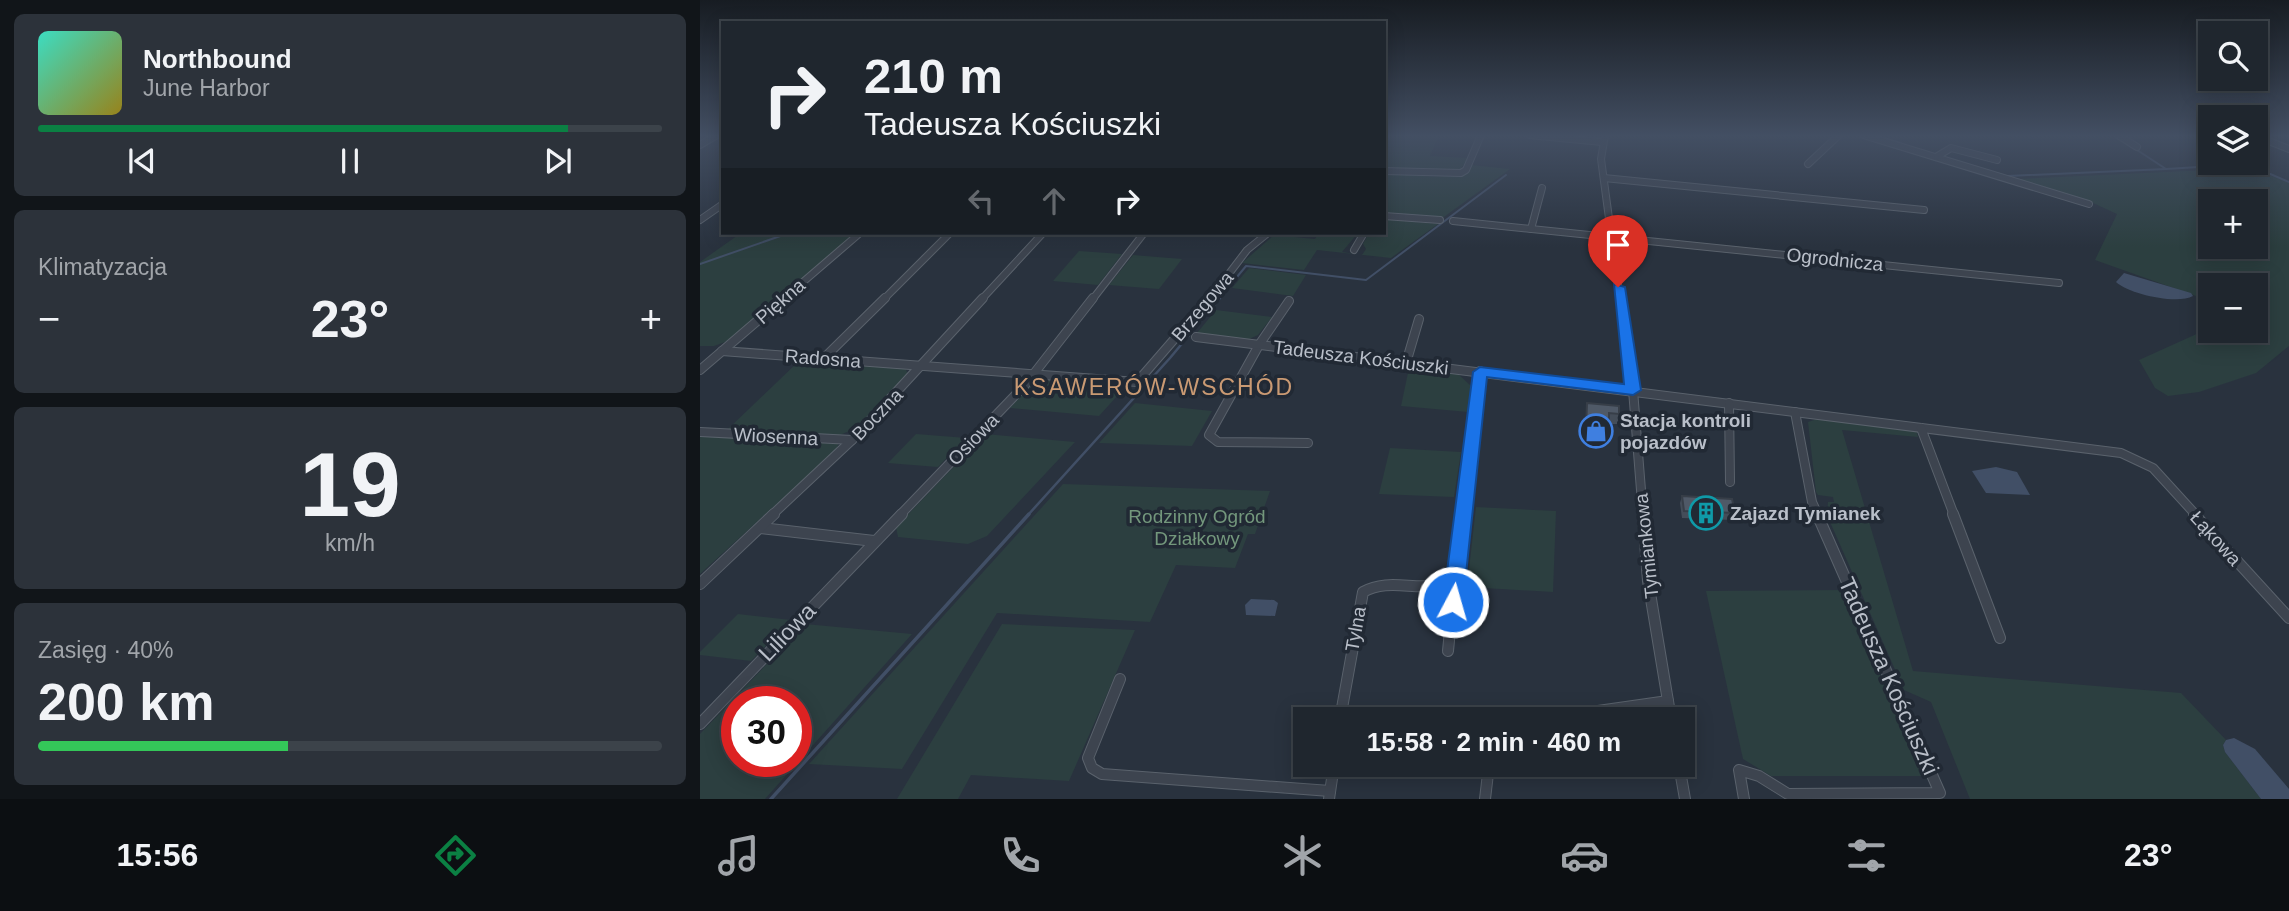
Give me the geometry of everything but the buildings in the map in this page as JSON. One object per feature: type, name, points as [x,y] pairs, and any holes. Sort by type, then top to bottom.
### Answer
[{"type":"street","points":[[1434,172],[1462,172]]},
{"type":"street","name":"Tymiankowa","points":[[1604,172],[1633,390],[1648,581],[1669,707]]},
{"type":"street","points":[[1986,172],[2089,204]]},
{"type":"street","points":[[1604,178],[1908,206],[1924,210]]},
{"type":"street","points":[[1531,229],[1542,188]]},
{"type":"street","points":[[700,220],[721,206]]},
{"type":"street","points":[[1386,216],[1440,220]]},
{"type":"street","name":"Ogrodnicza","points":[[1453,221],[2059,283]]},
{"type":"street","name":"Piękna","points":[[700,370],[858,235]]},
{"type":"street","points":[[823,359],[948,235]]},
{"type":"street","name":"Boczna","points":[[700,584],[852,440],[1041,235]]},
{"type":"street","name":"Osiowa","points":[[874,541],[1035,374],[1142,235]]},
{"type":"street","name":"Brzegowa","points":[[1136,382],[1211,297],[1240,258],[1266,235]]},
{"type":"street","points":[[1354,250],[1363,235]]},
{"type":"street","name":"Tadeusza Kościuszki","points":[[1289,301],[1259,345],[1210,429],[1210,437],[1217,442],[1308,443]]},
{"type":"street","points":[[1406,363],[1419,319]]},
{"type":"street","name":"Tadeusza Kościuszki","points":[[1196,337],[2121,453],[2141,460]]},
{"type":"street","name":"Radosna","points":[[722,351],[1136,382]]},
{"type":"street","points":[[1448,651],[1480,372]]},
{"type":"street","points":[[1729,403],[1730,482]]},
{"type":"street","name":"Tadeusza Kościuszki","points":[[1744,799],[1739,770],[1751,771],[1788,794],[1940,793],[1812,502],[1796,412]]},
{"type":"street","points":[[1921,428],[2000,638]]},
{"type":"street","name":"Wiosenna","points":[[700,432],[852,440]]},
{"type":"street","name":"Łąkowa","points":[[2141,460],[2158,474],[2289,618]]},
{"type":"street","points":[[761,528],[874,541]]},
{"type":"street","name":"Liliowa","points":[[700,724],[874,541]]},
{"type":"street","name":"Tylna","points":[[1342,707],[1363,592],[1379,584],[1444,586],[1455,578]]},
{"type":"street","points":[[1119,679],[1088,758],[1092,768],[1102,774],[1330,795],[1332,777]]},
{"type":"street","points":[[1626,707],[1668,701]]},
{"type":"street","points":[[1485,799],[1488,777]]},
{"type":"street","points":[[1681,777],[1685,799]]},
{"type":"green space","points":[[1386,172],[1418,176],[1505,172],[1441,219],[1386,214]]},
{"type":"green space","points":[[2198,172],[2198,175],[2268,175],[2289,183],[2289,346],[2256,373],[2199,392],[2168,396],[2155,388],[2139,360],[2198,333],[2198,343],[2268,343],[2268,273],[2198,273],[2198,297],[2095,260],[2117,214],[2091,202],[2016,179]]},
{"type":"green space","points":[[1386,219],[1438,224],[1391,258],[1362,255],[1366,249],[1363,244],[1368,235],[1386,235]]},
{"type":"green space","points":[[738,235],[856,235],[728,341],[714,346],[700,346],[700,262]]},
{"type":"green space","points":[[1274,235],[1315,239],[1318,235],[1356,235],[1342,252],[1359,255],[1317,250],[1304,270],[1242,263]]},
{"type":"green space","points":[[1079,251],[1122,254],[1098,285],[1053,281]]},
{"type":"green space","points":[[1133,255],[1182,259],[1159,289],[1109,285]]},
{"type":"green space","points":[[1249,268],[1306,275],[1293,296],[1232,288]]},
{"type":"green space","points":[[1216,310],[1272,317],[1258,335],[1249,339],[1197,333]]},
{"type":"green space","points":[[799,361],[905,367],[908,375],[856,428],[840,435],[728,429]]},
{"type":"green space","points":[[1409,368],[1458,374],[1471,386],[1468,412],[1401,406]]},
{"type":"green space","points":[[1046,380],[1118,386],[1118,395],[1099,416],[1010,408],[1031,385]]},
{"type":"green space","points":[[1135,403],[1212,411],[1192,446],[1099,443]]},
{"type":"green space","points":[[1817,419],[1916,430],[1918,437],[1842,430],[1913,671],[2181,693],[2226,740],[2223,745],[2225,752],[2261,799],[1970,799],[1931,702],[1904,690],[1827,515],[1828,502],[1834,502],[1833,497],[1818,495],[1816,492],[1808,422]]},
{"type":"green space","points":[[916,434],[966,438],[938,467],[888,463]]},
{"type":"green space","points":[[985,434],[1075,442],[987,536],[968,544],[898,537],[896,527]]},
{"type":"green space","points":[[700,435],[838,444],[837,449],[700,574]]},
{"type":"green space","points":[[1390,448],[1461,452],[1454,497],[1379,494]]},
{"type":"green space","name":"Rodzinny Ogród Działkowy","points":[[1063,484],[1270,491],[1255,534],[1248,534],[1235,568],[1176,565],[1150,622],[997,613],[902,769],[812,764],[812,761]]},
{"type":"green space","points":[[1476,507],[1556,511],[1553,592],[1467,587]]},
{"type":"green space","points":[[1843,590],[1923,776],[1771,776],[1743,759],[1706,591]]},
{"type":"green space","points":[[738,614],[791,620],[751,661],[700,655],[700,652]]},
{"type":"green space","points":[[805,624],[912,634],[812,746],[812,686],[746,686]]},
{"type":"green space","points":[[1002,624],[1135,630],[1069,781],[971,775],[958,799],[897,799]]},
{"type":"green space","points":[[721,712],[721,777],[785,777],[765,799],[700,799],[700,734]]},
{"type":"water","points":[[2124,273],[2191,293],[2193,296],[2165,299],[2131,291],[2116,282]]},
{"type":"water","points":[[1996,467],[2017,472],[2030,495],[1986,493],[1972,471]]},
{"type":"water","points":[[1251,599],[1274,600],[1278,603],[1275,616],[1246,615],[1245,605]]},
{"type":"water","points":[[2234,738],[2255,749],[2289,789],[2289,799],[2261,799],[2225,752],[2223,745],[2226,740]]},
{"type":"waterway","points":[[2008,176],[2092,172]]},
{"type":"waterway","points":[[2266,172],[2289,182]]},
{"type":"waterway","points":[[1218,300],[1246,266],[1366,280],[1506,175]]},
{"type":"waterway","points":[[700,264],[783,235]]},
{"type":"waterway","points":[[1028,515],[1170,358],[1220,298]]},
{"type":"waterway","points":[[771,799],[1029,514]]},
{"type":"place","name":"Stacja kontroli pojazdów","points":[[1596,431]]},
{"type":"place","name":"Zajazd Tymianek","points":[[1706,513]]},
{"type":"district","name":"KSAWERÓW-WSCHÓD","points":[[1154,387]]},
{"type":"route","points":[[1453,602],[1480,372],[1633,390],[1618,287]]}]
